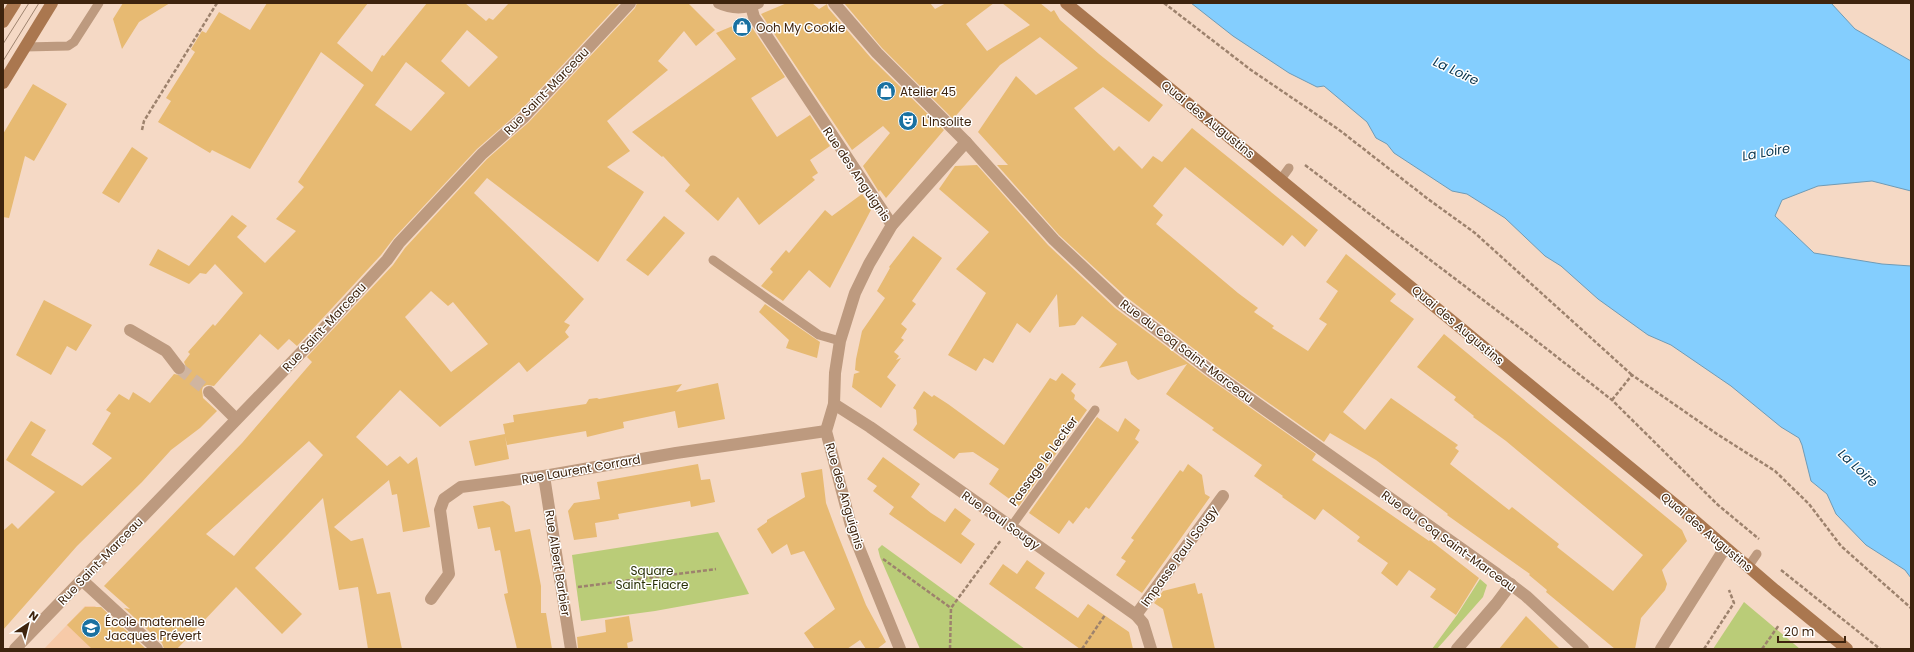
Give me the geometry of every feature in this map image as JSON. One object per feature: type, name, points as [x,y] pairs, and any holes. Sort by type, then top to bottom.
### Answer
[{"type":"main road","points":[[3,22],[14,3]]},
{"type":"main road","points":[[3,83],[52,3]]},
{"type":"main road","name":"Quai des Augustins","points":[[1066,3],[1694,520],[1725,548],[1847,649]]},
{"type":"street","name":"Rue Saint-Marceau","points":[[15,649],[83,581],[353,298],[387,260],[399,243],[482,154],[524,117],[630,3]]},
{"type":"street","points":[[719,3],[731,7],[754,5]]},
{"type":"street","name":"Rue du Coq Saint-Marceau","points":[[834,3],[877,53],[966,142],[1054,240],[1120,302],[1211,370],[1511,584],[1583,649]]},
{"type":"street","name":"Rue des Anguignis","points":[[754,5],[754,17],[892,225],[869,264],[855,293],[840,341],[835,373],[834,404],[826,431],[835,459],[843,500],[853,533],[900,649]]},
{"type":"street","points":[[892,225],[966,142]]},
{"type":"street","points":[[130,330],[166,350],[179,368]]},
{"type":"street","points":[[209,392],[236,420]]},
{"type":"street","name":"Rue Paul Sougy","points":[[834,404],[870,427],[1136,616],[1143,623],[1151,649]]},
{"type":"street","name":"Rue Laurent Corrard","points":[[431,599],[449,574],[440,510],[444,499],[460,487],[544,476],[676,453],[826,431]]},
{"type":"street","name":"Rue Albert Barbier","points":[[544,476],[571,649]]},
{"type":"street","name":"Impasse Paul Sougy","points":[[1136,616],[1223,496]]},
{"type":"street","points":[[1661,649],[1725,548]]},
{"type":"street","points":[[83,581],[157,649]]},
{"type":"street","points":[[1458,649],[1511,584]]},
{"type":"lane","points":[[25,47],[68,46],[74,42],[99,3]]},
{"type":"lane","points":[[1280,179],[1289,168]]},
{"type":"lane","points":[[713,260],[819,335],[840,341]]},
{"type":"lane","name":"Passage le Lectier","points":[[1011,527],[1095,410]]},
{"type":"lane","points":[[1748,567],[1757,554]]},
{"type":"path","points":[[142,130],[144,121],[217,3]]},
{"type":"path","points":[[1164,3],[1251,70],[1338,129],[1428,199],[1475,233],[1632,375],[1717,434],[1775,470],[1809,504],[1841,546],[1911,608]]},
{"type":"path","points":[[1289,168],[1293,163],[1298,162],[1303,164],[1520,328],[1612,400],[1718,505],[1758,538],[1762,545],[1757,554]]},
{"type":"path","points":[[1612,400],[1632,375]]},
{"type":"path","points":[[950,649],[951,608],[1011,527]]},
{"type":"path","points":[[865,565],[880,557],[951,608]]},
{"type":"path","points":[[562,589],[716,569]]},
{"type":"path","points":[[1781,570],[1880,649]]},
{"type":"path","points":[[1704,649],[1734,603],[1729,590]]},
{"type":"path","points":[[1082,649],[1115,601]]},
{"type":"path","points":[[1762,649],[1779,625]]},
{"type":"shaded area","name":"École maternelle Jacques Prévert","points":[[85,606],[95,606],[140,649],[44,649]]},
{"type":"green space","name":"Square Saint-Fiacre","points":[[718,532],[749,594],[655,611],[581,621],[572,555]]},
{"type":"green space","points":[[882,545],[1025,649],[920,649],[880,557],[878,549]]},
{"type":"green space","points":[[1480,579],[1487,585],[1483,597],[1437,649],[1432,649],[1457,615]]},
{"type":"green space","points":[[1744,602],[1800,649],[1713,649]]},
{"type":"water","name":"La Loire","points":[[1191,3],[1831,3],[1855,29],[1911,61],[1911,191],[1872,181],[1818,186],[1782,200],[1775,216],[1814,253],[1882,264],[1911,266],[1911,578],[1905,570],[1866,545],[1836,514],[1827,494],[1811,481],[1799,438],[1781,427],[1731,386],[1671,345],[1648,335],[1598,299],[1561,266],[1545,256],[1505,218],[1467,194],[1452,191],[1394,153],[1387,144],[1376,138],[1367,122],[1324,86],[1317,87],[1289,73],[1233,36]]},
{"type":"building","points":[[123,3],[170,3],[139,22],[122,49],[113,19]]},
{"type":"building","points":[[267,3],[368,3],[337,43],[372,72],[382,55],[384,56],[427,3],[465,3],[486,21],[489,18],[493,20],[509,3],[620,3],[519,112],[477,149],[394,238],[381,255],[297,346],[289,339],[278,350],[260,334],[214,386],[207,385],[203,387],[203,398],[217,411],[200,428],[171,450],[142,482],[77,546],[3,630],[3,531],[12,523],[18,529],[55,492],[6,460],[31,421],[46,430],[31,455],[82,486],[112,458],[92,444],[111,413],[106,410],[119,394],[129,400],[133,392],[150,403],[174,374],[184,374],[186,367],[184,362],[190,354],[188,352],[213,324],[215,326],[243,293],[215,264],[206,274],[200,273],[189,284],[149,265],[158,249],[189,266],[232,215],[247,226],[237,237],[265,263],[296,231],[276,219],[304,187],[298,182],[364,85],[321,52],[250,169],[212,150],[210,153],[158,122],[171,101],[166,98],[195,52],[191,49],[202,31],[206,33],[219,12],[250,30]],"holes":[[[467,30],[498,57],[469,87],[441,61]],[[406,62],[445,93],[411,131],[375,105]]]},
{"type":"building","points":[[637,3],[688,3],[715,30],[696,46],[684,31],[658,61],[668,70],[607,121],[630,151],[607,167],[644,192],[598,262],[487,178],[474,193],[584,299],[564,322],[570,325],[565,332],[569,337],[527,372],[519,362],[440,427],[400,390],[356,437],[387,466],[400,456],[408,464],[417,457],[430,527],[403,532],[397,494],[392,495],[389,480],[334,527],[351,541],[363,538],[377,594],[390,592],[402,649],[368,649],[358,587],[339,590],[323,498],[255,568],[302,614],[282,634],[236,587],[177,649],[164,649],[162,643],[124,608],[130,609],[104,586],[242,443],[312,362],[307,357],[393,265],[405,248],[487,159],[529,122],[635,8]],"holes":[[[431,291],[448,306],[453,302],[488,344],[451,372],[405,317]],[[309,441],[323,455],[234,556],[206,534]]]},
{"type":"building","points":[[787,3],[812,3],[819,9],[827,4],[828,8],[871,58],[944,130],[886,198],[880,190],[879,192],[863,166],[890,133],[883,126],[852,150],[761,14]]},
{"type":"building","points":[[844,3],[930,3],[935,9],[946,3],[994,3],[966,24],[987,51],[1030,25],[1002,3],[1040,3],[1051,12],[1054,10],[1060,20],[1099,54],[1163,105],[1149,122],[1103,87],[1074,108],[1114,151],[1119,146],[1142,169],[1153,156],[1162,162],[1192,128],[1318,230],[1305,247],[1292,235],[1283,246],[1185,167],[1153,206],[1163,215],[1156,224],[1258,308],[1254,312],[1274,326],[1272,328],[1308,351],[1327,324],[1319,319],[1338,291],[1326,282],[1346,254],[1396,294],[1390,301],[1414,319],[1343,412],[1365,430],[1391,398],[1458,445],[1455,448],[1459,451],[1450,464],[1509,510],[1512,507],[1559,544],[1557,547],[1613,591],[1643,555],[1506,441],[1473,417],[1474,416],[1454,400],[1456,397],[1417,367],[1444,334],[1682,530],[1687,541],[1662,570],[1667,584],[1665,590],[1641,618],[1635,649],[1615,649],[1546,592],[1547,590],[1529,575],[1530,574],[1447,515],[1448,514],[1376,460],[1330,433],[1324,442],[1215,365],[1125,296],[1059,235],[997,165],[1008,165],[978,132],[1016,76],[1036,95],[1078,68],[1040,37],[1000,65],[953,119],[882,48]]},
{"type":"building","points":[[747,20],[785,77],[751,98],[777,137],[810,115],[830,146],[810,160],[818,173],[812,177],[815,180],[759,225],[738,197],[718,221],[685,191],[690,185],[663,156],[662,157],[632,132],[736,59],[716,33]]},
{"type":"building","points":[[33,84],[67,104],[34,161],[25,156],[9,218],[3,217],[3,134]]},
{"type":"building","points":[[132,147],[148,158],[119,203],[102,193]]},
{"type":"building","points":[[977,165],[1048,245],[1115,308],[1207,377],[1316,454],[1312,460],[1429,541],[1430,540],[1479,578],[1456,615],[1430,597],[1436,589],[1409,570],[1397,586],[1381,573],[1388,563],[1357,541],[1360,537],[1323,509],[1315,520],[1282,497],[1283,496],[1254,476],[1262,465],[1212,430],[1214,428],[1166,394],[1187,364],[1138,380],[1131,374],[1127,361],[1099,368],[1117,344],[1082,316],[1075,325],[1059,327],[1057,294],[1030,333],[1017,323],[993,363],[984,358],[976,371],[948,355],[986,293],[956,269],[989,232],[939,189],[955,166]]},
{"type":"building","points":[[862,194],[872,208],[830,288],[809,270],[783,301],[761,286],[773,272],[770,269],[786,250],[789,253],[825,210],[832,216]]},
{"type":"building","points":[[664,216],[685,233],[648,276],[626,260]]},
{"type":"building","points":[[913,236],[942,258],[912,301],[916,304],[901,324],[907,329],[901,338],[904,340],[894,352],[899,356],[896,360],[901,358],[887,377],[896,385],[881,408],[852,387],[854,374],[860,372],[855,370],[856,359],[862,331],[885,298],[877,291],[890,268],[889,267]]},
{"type":"building","points":[[44,300],[92,325],[76,351],[67,346],[51,375],[16,355]]},
{"type":"building","points":[[765,304],[820,342],[817,358],[786,348],[789,340],[759,312]]},
{"type":"building","points":[[1062,373],[1076,384],[1071,391],[1075,395],[1074,399],[1087,410],[1019,506],[989,484],[999,469],[973,452],[959,453],[954,459],[913,430],[917,424],[916,410],[913,408],[924,391],[932,397],[934,395],[948,404],[1004,445],[1050,378],[1056,381]]},
{"type":"building","points":[[718,383],[725,419],[678,428],[675,411],[623,422],[624,428],[587,437],[586,431],[507,445],[505,436],[509,459],[475,466],[469,441],[505,434],[503,424],[514,422],[513,415],[586,404],[589,399],[599,399],[682,384],[676,392]]},
{"type":"building","points":[[1097,417],[1118,432],[1125,418],[1140,430],[1135,439],[1139,442],[1089,509],[1086,507],[1073,524],[1069,520],[1059,534],[1029,513]]},
{"type":"building","points":[[883,457],[920,484],[911,497],[931,513],[945,522],[955,508],[971,520],[961,534],[975,544],[961,564],[889,514],[894,507],[873,491],[877,486],[867,479]]},
{"type":"building","points":[[698,464],[701,480],[710,479],[715,502],[691,507],[690,501],[618,514],[619,519],[595,523],[597,537],[574,540],[568,511],[574,503],[600,499],[597,482]]},
{"type":"building","points":[[1188,464],[1202,475],[1205,494],[1210,497],[1142,593],[1116,575],[1126,561],[1121,558],[1134,540],[1131,538],[1180,470],[1183,472]]},
{"type":"building","points":[[822,469],[826,503],[866,605],[886,642],[877,649],[866,649],[860,640],[847,649],[815,649],[804,633],[835,609],[804,551],[791,555],[787,544],[772,554],[757,529],[767,522],[767,520],[805,497],[801,473]]},
{"type":"building","points":[[503,501],[510,506],[515,532],[530,529],[541,586],[541,613],[546,613],[552,649],[517,649],[504,594],[508,593],[500,550],[495,551],[490,527],[478,529],[473,506]]},
{"type":"building","points":[[1027,560],[1045,573],[1035,588],[1078,618],[1088,604],[1129,632],[1133,649],[1080,649],[989,584],[1003,564],[1017,574]]},
{"type":"building","points":[[1195,583],[1198,594],[1202,593],[1215,649],[1173,649],[1163,609],[1154,603],[1163,591]]},
{"type":"building","name":"École maternelle Jacques Prévert","points":[[85,607],[101,607],[146,649],[92,649],[67,625]]},
{"type":"building","points":[[629,616],[633,641],[627,643],[628,649],[578,649],[577,637],[606,632],[605,620]]},
{"type":"building","points":[[1526,616],[1560,649],[1499,649]]},
{"type":"tunnel","points":[[179,368],[209,392]]},
{"type":"tram line","points":[[3,44],[29,3]]},
{"type":"tram line","points":[[3,61],[39,3]]},
{"type":"place","name":"Ooh My Cookie","points":[[742,27]]},
{"type":"place","name":"Atelier 45","points":[[886,91]]},
{"type":"place","name":"L'Insolite","points":[[908,121]]},
{"type":"place","name":"École maternelle Jacques Prévert","points":[[91,628]]}]
